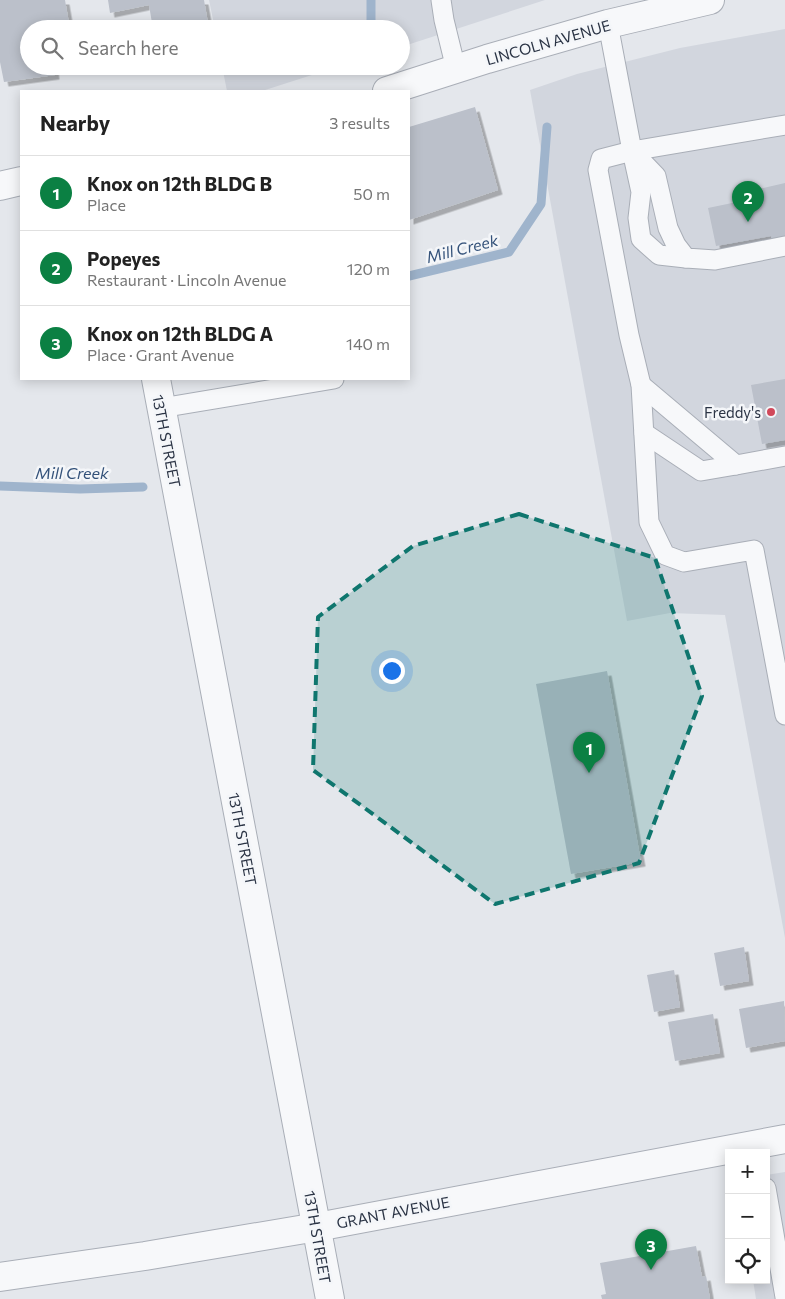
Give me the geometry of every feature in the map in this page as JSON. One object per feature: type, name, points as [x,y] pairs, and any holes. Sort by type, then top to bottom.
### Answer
[{"type":"street","name":"LINCOLN AVENUE","points":[[390,90],[608,24],[710,0]]},
{"type":"street","points":[[0,186],[20,181]]},
{"type":"street","name":"13TH STREET","points":[[156,380],[330,1299]]},
{"type":"street","name":"GRANT AVENUE","points":[[0,1277],[317,1227],[759,1148],[785,1139]]},
{"type":"lane","points":[[441,0],[456,69]]},
{"type":"lane","points":[[608,24],[641,192],[638,218],[641,239],[659,255],[716,260],[785,246]]},
{"type":"lane","points":[[785,124],[632,151],[601,159],[598,170],[626,319],[641,385],[649,522],[665,555],[684,562],[754,550],[785,715]]},
{"type":"lane","points":[[632,151],[656,176],[668,228],[676,245],[686,258]]},
{"type":"lane","points":[[161,408],[328,380]]},
{"type":"lane","points":[[641,385],[736,465]]},
{"type":"lane","points":[[644,434],[701,471],[785,456]]},
{"type":"lane","points":[[767,1194],[785,1297]]},
{"type":"highlighted area","points":[[519,514],[655,558],[702,696],[639,863],[495,904],[313,770],[318,617],[413,546]]},
{"type":"shaded area","points":[[209,0],[545,0],[410,44],[410,20],[213,20]]},
{"type":"shaded area","points":[[785,29],[785,938],[725,615],[670,613],[627,621],[530,90],[577,74],[680,48]]},
{"type":"shaded area","points":[[224,75],[312,75],[265,90],[227,90]]},
{"type":"shaded area","points":[[785,1172],[785,1299],[756,1299],[754,1284],[770,1284],[770,1174]]},
{"type":"building","points":[[0,0],[65,0],[68,20],[20,20],[20,75],[55,75],[4,82],[0,62]]},
{"type":"building","points":[[108,0],[204,0],[207,20],[152,20],[149,5],[110,13]]},
{"type":"building","points":[[475,107],[498,190],[410,220],[410,127]]},
{"type":"building","points":[[785,183],[785,241],[772,243],[771,236],[716,246],[708,208],[761,197],[759,189]]},
{"type":"building","name":"Freddy's","points":[[785,379],[785,440],[762,444],[751,385]]},
{"type":"building","points":[[607,671],[641,862],[571,874],[536,684]]},
{"type":"building","points":[[744,947],[749,981],[720,986],[714,953]]},
{"type":"building","points":[[674,970],[680,1007],[654,1012],[647,975]]},
{"type":"building","points":[[784,1001],[785,1041],[746,1048],[739,1009]]},
{"type":"building","points":[[713,1014],[720,1053],[675,1061],[668,1022]]},
{"type":"building","points":[[696,1246],[702,1277],[706,1276],[710,1299],[602,1299],[601,1295],[606,1294],[600,1263]]},
{"type":"waterway","name":"Mill Creek","points":[[371,0],[371,20]]},
{"type":"waterway","name":"Mill Creek","points":[[410,276],[509,252],[541,204],[547,127]]},
{"type":"waterway","name":"Mill Creek","points":[[0,486],[80,489],[143,487]]},
{"type":"place","name":"Popeyes","points":[[748,222]]},
{"type":"place","name":"Freddy's","points":[[771,412]]},
{"type":"place","name":"Knox on 12th BLDG B","points":[[589,773]]},
{"type":"place","name":"Knox on 12th BLDG A","points":[[651,1270]]}]
